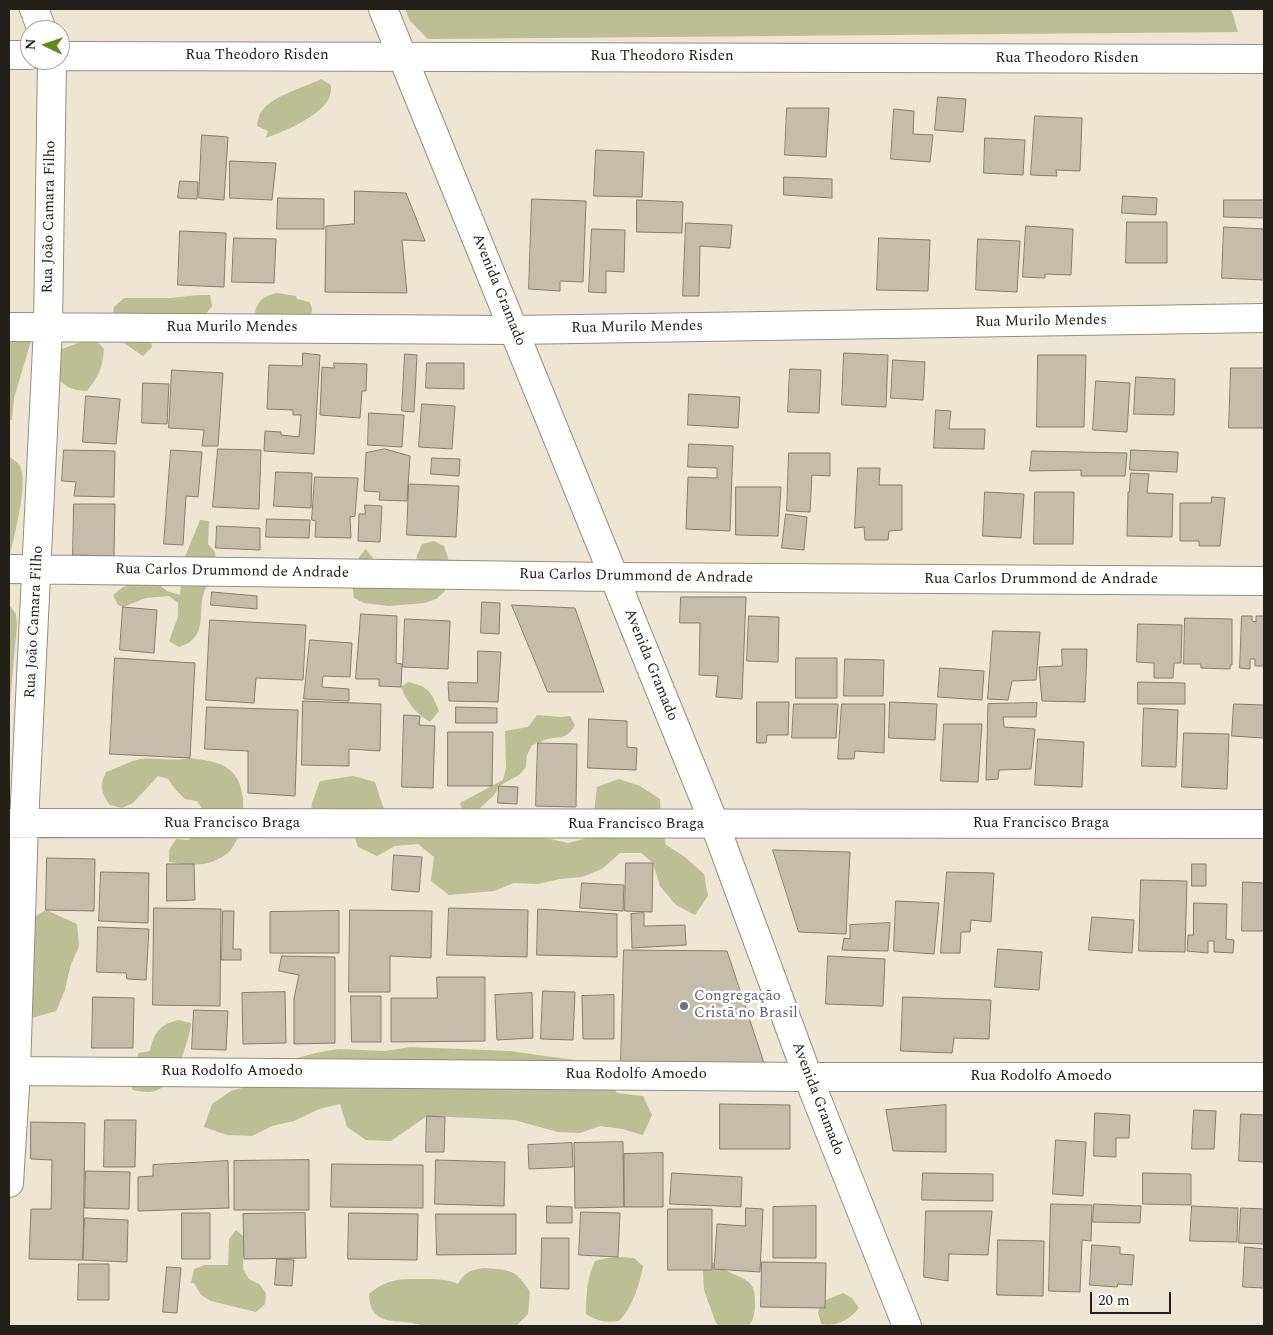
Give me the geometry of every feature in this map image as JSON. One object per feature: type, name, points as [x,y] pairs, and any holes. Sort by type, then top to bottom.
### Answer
[{"type":"street","name":"Avenida Gramado","points":[[383,9],[715,825],[808,1076],[907,1326]]},
{"type":"street","name":"Rua Theodoro Risden","points":[[70,56],[1264,60]]},
{"type":"street","name":"Rua João Camara Filho","points":[[9,1183],[16,823],[38,569],[48,327],[52,70]]},
{"type":"street","name":"Rua Murilo Mendes","points":[[9,327],[514,330],[1264,318]]},
{"type":"street","name":"Rua Carlos Drummond de Andrade","points":[[9,569],[614,577],[1264,581]]},
{"type":"street","name":"Rua Francisco Braga","points":[[16,823],[1264,824]]},
{"type":"street","name":"Rua Rodolfo Amoedo","points":[[12,1071],[1264,1077]]},
{"type":"green space","points":[[405,9],[1231,9],[1238,32],[428,39],[410,21]]},
{"type":"green space","points":[[321,79],[331,85],[330,97],[323,106],[309,118],[266,138],[268,131],[257,126],[259,115],[265,108],[279,97]]},
{"type":"green space","points":[[277,293],[296,296],[297,299],[309,302],[312,310],[309,318],[257,317],[255,312],[260,301],[269,295]]},
{"type":"green space","points":[[210,295],[212,306],[205,315],[150,336],[152,347],[143,356],[121,341],[112,319],[114,307],[124,298],[171,298]]},
{"type":"green space","points":[[9,330],[31,341],[14,398],[12,420],[9,420]]},
{"type":"green space","points":[[86,340],[97,341],[104,349],[99,372],[87,391],[70,388],[57,377],[59,350]]},
{"type":"green space","points":[[9,456],[20,466],[23,485],[9,559]]},
{"type":"green space","points":[[200,520],[209,521],[208,544],[215,552],[216,560],[213,575],[203,595],[200,625],[197,634],[189,642],[179,647],[169,641],[178,617],[178,603],[169,596],[146,598],[123,607],[118,605],[113,595],[123,587],[134,583],[158,584],[167,591],[180,595],[184,559]]},
{"type":"green space","points":[[434,541],[444,546],[448,558],[445,591],[436,599],[425,603],[389,606],[364,603],[354,598],[355,566],[366,549],[373,558],[371,570],[415,580],[417,555],[422,544]]},
{"type":"green space","points":[[9,605],[16,614],[17,625],[9,712]]},
{"type":"green space","points":[[408,682],[429,691],[439,711],[430,722],[416,711],[406,698],[401,687]]},
{"type":"green space","points":[[537,715],[570,716],[575,725],[570,733],[564,736],[546,739],[532,745],[527,755],[526,767],[519,775],[499,786],[494,795],[477,811],[464,814],[460,803],[503,780],[506,768],[505,731],[528,727]]},
{"type":"green space","points":[[190,758],[211,761],[226,767],[236,777],[243,797],[243,819],[237,840],[230,850],[224,856],[209,863],[192,865],[169,862],[169,850],[176,839],[188,840],[198,833],[203,810],[197,801],[185,799],[168,779],[158,776],[133,803],[122,808],[110,805],[102,789],[102,782],[106,772],[132,761],[141,759],[177,760]]},
{"type":"green space","points":[[353,776],[375,782],[391,823],[432,836],[455,838],[523,836],[546,838],[568,843],[591,837],[597,787],[619,779],[640,786],[660,799],[661,821],[666,845],[685,857],[704,874],[708,896],[695,915],[676,905],[660,886],[653,863],[641,853],[620,853],[602,869],[582,877],[538,884],[514,883],[494,891],[449,895],[431,881],[434,857],[418,844],[395,846],[377,856],[358,847],[351,826],[310,827],[312,803],[320,781]]},
{"type":"green space","points":[[46,910],[77,924],[79,946],[56,1011],[32,1018],[25,995],[34,917]]},
{"type":"green space","points":[[179,1020],[191,1023],[185,1048],[173,1075],[163,1087],[156,1091],[144,1092],[133,1090],[127,1079],[139,1053],[150,1051],[159,1030],[167,1024]]},
{"type":"green space","points":[[410,1047],[509,1051],[582,1061],[602,1074],[617,1093],[643,1096],[652,1115],[643,1135],[622,1129],[600,1126],[580,1133],[558,1132],[514,1120],[427,1116],[391,1141],[366,1140],[347,1127],[340,1104],[319,1109],[294,1121],[272,1126],[252,1136],[227,1135],[204,1127],[212,1104],[231,1091],[253,1085],[293,1059],[338,1049],[385,1051]]},
{"type":"green space","points":[[236,1230],[244,1237],[243,1269],[249,1279],[259,1284],[266,1293],[265,1304],[256,1312],[211,1301],[201,1295],[194,1283],[191,1283],[194,1269],[205,1265],[228,1265],[229,1239]]},
{"type":"green space","points":[[618,1257],[634,1258],[643,1266],[637,1288],[632,1302],[619,1321],[606,1322],[598,1320],[586,1314],[590,1274],[595,1261]]},
{"type":"green space","points":[[708,1261],[747,1281],[753,1287],[755,1299],[754,1316],[748,1326],[720,1326],[716,1323],[704,1290],[703,1271]]},
{"type":"green space","points":[[484,1268],[512,1272],[521,1279],[530,1292],[528,1314],[516,1326],[424,1326],[381,1318],[375,1313],[371,1305],[369,1294],[382,1285],[395,1280],[433,1279],[458,1284],[468,1272]]},
{"type":"green space","points":[[843,1293],[852,1298],[859,1308],[842,1322],[827,1325],[821,1324],[818,1313],[821,1302]]},
{"type":"building","points":[[938,97],[966,99],[963,132],[935,130]]},
{"type":"building","points":[[787,108],[829,108],[826,157],[785,155]]},
{"type":"building","points":[[894,109],[914,111],[913,134],[933,135],[930,162],[891,159]]},
{"type":"building","points":[[1035,116],[1082,118],[1080,171],[1056,170],[1057,176],[1031,175]]},
{"type":"building","points":[[202,135],[228,137],[224,200],[199,198]]},
{"type":"building","points":[[985,138],[1025,140],[1023,175],[984,173]]},
{"type":"building","points":[[596,150],[644,152],[642,197],[594,196]]},
{"type":"building","points":[[230,161],[276,163],[272,200],[230,198]]},
{"type":"building","points":[[784,177],[832,179],[832,198],[784,195]]},
{"type":"building","points":[[180,181],[198,182],[197,199],[178,198]]},
{"type":"building","points":[[355,191],[406,193],[425,241],[402,240],[407,293],[325,292],[326,226],[354,224]]},
{"type":"building","points":[[1123,196],[1157,198],[1156,215],[1122,213]]},
{"type":"building","points":[[278,198],[324,199],[324,229],[277,229]]},
{"type":"building","points":[[532,199],[586,201],[583,282],[560,281],[560,291],[529,289]]},
{"type":"building","points":[[637,200],[683,202],[682,233],[637,232]]},
{"type":"building","points":[[1224,200],[1264,200],[1264,218],[1224,217]]},
{"type":"building","points":[[1127,222],[1167,222],[1167,263],[1126,263]]},
{"type":"building","points":[[686,223],[732,225],[730,248],[700,246],[699,296],[683,296]]},
{"type":"building","points":[[1026,226],[1073,229],[1071,275],[1045,274],[1045,278],[1023,277]]},
{"type":"building","points":[[1224,227],[1264,229],[1264,280],[1222,278]]},
{"type":"building","points":[[592,229],[625,230],[624,272],[606,271],[606,293],[589,292]]},
{"type":"building","points":[[180,231],[226,233],[224,287],[178,285]]},
{"type":"building","points":[[234,238],[276,239],[274,283],[232,282]]},
{"type":"building","points":[[879,238],[930,240],[928,291],[877,290]]},
{"type":"building","points":[[978,239],[1020,241],[1017,292],[976,290]]},
{"type":"building","points":[[303,353],[320,355],[314,454],[264,451],[265,431],[281,432],[281,435],[299,437],[301,415],[293,415],[293,410],[267,409],[269,365],[302,366]]},
{"type":"building","points":[[844,353],[888,355],[886,407],[842,405]]},
{"type":"building","points":[[405,354],[417,355],[414,412],[402,411]]},
{"type":"building","points":[[1038,355],[1086,355],[1084,427],[1037,427]]},
{"type":"building","points":[[893,360],[925,362],[923,400],[891,398]]},
{"type":"building","points":[[334,363],[367,364],[366,391],[362,391],[360,418],[320,415],[322,367],[334,368]]},
{"type":"building","points":[[427,363],[464,363],[464,389],[426,388]]},
{"type":"building","points":[[1231,368],[1264,368],[1264,428],[1229,428]]},
{"type":"building","points":[[790,369],[821,370],[819,413],[788,412]]},
{"type":"building","points":[[172,370],[223,373],[218,446],[202,446],[204,430],[169,428]]},
{"type":"building","points":[[1136,377],[1175,379],[1174,415],[1134,414]]},
{"type":"building","points":[[1096,381],[1130,383],[1127,432],[1093,430]]},
{"type":"building","points":[[143,383],[169,384],[167,424],[142,423]]},
{"type":"building","points":[[689,394],[740,397],[738,428],[688,425]]},
{"type":"building","points":[[86,396],[120,399],[116,444],[83,442]]},
{"type":"building","points":[[422,404],[455,406],[452,449],[419,447]]},
{"type":"building","points":[[936,410],[951,411],[949,429],[985,429],[984,449],[934,448]]},
{"type":"building","points":[[369,413],[404,415],[402,447],[368,445]]},
{"type":"building","points":[[689,444],[733,446],[730,531],[686,529],[688,477],[717,478],[717,468],[688,467]]},
{"type":"building","points":[[218,449],[261,450],[259,509],[213,507]]},
{"type":"building","points":[[385,449],[410,456],[407,501],[379,500],[380,492],[364,491],[366,453]]},
{"type":"building","points":[[64,450],[115,451],[114,497],[74,496],[76,482],[62,481]]},
{"type":"building","points":[[171,450],[202,452],[198,497],[186,496],[183,545],[164,544]]},
{"type":"building","points":[[1131,450],[1178,452],[1177,472],[1130,470]]},
{"type":"building","points":[[1032,451],[1127,453],[1125,476],[1081,476],[1081,470],[1030,471]]},
{"type":"building","points":[[789,453],[830,453],[830,476],[812,475],[810,512],[787,511]]},
{"type":"building","points":[[432,458],[460,459],[459,476],[431,474]]},
{"type":"building","points":[[858,468],[880,468],[879,485],[902,485],[902,530],[889,531],[888,540],[865,540],[864,527],[855,528]]},
{"type":"building","points":[[276,472],[312,473],[311,508],[274,506]]},
{"type":"building","points":[[1131,473],[1149,474],[1147,493],[1173,494],[1172,537],[1127,536],[1128,492]]},
{"type":"building","points":[[315,477],[358,478],[355,516],[350,517],[351,538],[315,537],[316,521],[312,520]]},
{"type":"building","points":[[409,484],[459,486],[456,537],[407,535]]},
{"type":"building","points":[[736,487],[781,487],[778,536],[736,535]]},
{"type":"building","points":[[985,492],[1024,494],[1021,538],[983,536]]},
{"type":"building","points":[[1035,492],[1074,492],[1073,544],[1034,544]]},
{"type":"building","points":[[1212,497],[1225,498],[1220,546],[1199,546],[1199,541],[1180,541],[1180,503],[1211,503]]},
{"type":"building","points":[[74,504],[115,504],[114,556],[73,555]]},
{"type":"building","points":[[365,505],[382,506],[380,542],[358,541],[359,514],[365,514]]},
{"type":"building","points":[[786,514],[807,517],[804,550],[782,548]]},
{"type":"building","points":[[267,519],[310,520],[309,538],[266,537]]},
{"type":"building","points":[[217,526],[260,528],[260,550],[216,548]]},
{"type":"building","points":[[212,592],[257,596],[257,609],[211,605]]},
{"type":"building","points":[[681,597],[746,597],[742,699],[716,697],[718,676],[699,675],[700,623],[680,623]]},
{"type":"building","points":[[482,602],[500,603],[499,634],[481,633]]},
{"type":"building","points":[[512,605],[575,608],[604,692],[548,692]]},
{"type":"building","points":[[123,607],[157,610],[154,653],[120,650]]},
{"type":"building","points":[[361,614],[397,616],[396,663],[402,664],[401,687],[379,686],[379,679],[356,679]]},
{"type":"building","points":[[749,616],[779,617],[778,662],[747,661]]},
{"type":"building","points":[[1242,616],[1252,616],[1252,621],[1256,622],[1256,616],[1264,616],[1264,666],[1255,666],[1255,659],[1250,659],[1250,669],[1240,668]]},
{"type":"building","points":[[1185,618],[1232,619],[1232,665],[1230,665],[1230,669],[1201,668],[1201,664],[1184,664]]},
{"type":"building","points":[[405,619],[450,621],[448,669],[403,667]]},
{"type":"building","points":[[210,620],[306,625],[303,680],[256,678],[254,703],[206,700]]},
{"type":"building","points":[[1138,624],[1182,625],[1181,663],[1174,663],[1173,678],[1154,678],[1154,663],[1137,662]]},
{"type":"building","points":[[993,631],[1040,632],[1036,680],[1012,681],[1008,700],[988,699]]},
{"type":"building","points":[[310,640],[352,643],[350,677],[323,676],[322,687],[349,689],[349,701],[304,699]]},
{"type":"building","points":[[1062,649],[1087,649],[1085,702],[1042,701],[1039,667],[1062,666]]},
{"type":"building","points":[[478,651],[501,652],[498,702],[449,701],[448,682],[477,683]]},
{"type":"building","points":[[115,658],[195,663],[190,758],[110,754]]},
{"type":"building","points":[[796,658],[837,658],[837,698],[796,698]]},
{"type":"building","points":[[845,659],[884,660],[883,696],[844,696]]},
{"type":"building","points":[[940,668],[984,671],[982,700],[938,697]]},
{"type":"building","points":[[1138,682],[1185,683],[1185,704],[1138,704]]},
{"type":"building","points":[[303,701],[381,704],[380,751],[349,749],[349,766],[302,765]]},
{"type":"building","points":[[757,702],[789,702],[788,735],[767,735],[766,743],[757,743]]},
{"type":"building","points":[[890,702],[937,704],[935,740],[889,738]]},
{"type":"building","points":[[1037,703],[1036,717],[1003,717],[1004,727],[1035,729],[1031,769],[999,770],[998,779],[986,780],[988,704]]},
{"type":"building","points":[[794,704],[838,704],[836,738],[792,738]]},
{"type":"building","points":[[842,704],[885,704],[884,753],[855,751],[854,759],[838,759]]},
{"type":"building","points":[[1234,704],[1264,705],[1264,738],[1232,736]]},
{"type":"building","points":[[207,707],[298,710],[295,796],[248,793],[248,751],[205,749]]},
{"type":"building","points":[[456,707],[497,708],[497,723],[456,723]]},
{"type":"building","points":[[1144,708],[1178,710],[1176,767],[1142,766]]},
{"type":"building","points":[[404,715],[420,716],[419,725],[435,726],[433,788],[402,787]]},
{"type":"building","points":[[589,719],[627,721],[627,747],[637,748],[636,770],[588,768]]},
{"type":"building","points":[[944,724],[982,724],[978,782],[941,781]]},
{"type":"building","points":[[448,732],[493,732],[492,786],[448,786]]},
{"type":"building","points":[[1184,733],[1229,734],[1227,789],[1182,787]]},
{"type":"building","points":[[1038,739],[1084,742],[1082,787],[1035,785]]},
{"type":"building","points":[[538,743],[577,744],[576,807],[536,806]]},
{"type":"building","points":[[499,786],[518,787],[517,804],[498,803]]},
{"type":"building","points":[[773,850],[850,852],[846,934],[799,932]]},
{"type":"building","points":[[394,855],[422,857],[419,892],[392,890]]},
{"type":"building","points":[[47,858],[95,859],[94,911],[46,910]]},
{"type":"building","points":[[626,863],[653,863],[652,912],[625,911]]},
{"type":"building","points":[[167,864],[194,864],[195,900],[167,901]]},
{"type":"building","points":[[1192,864],[1206,864],[1206,886],[1192,886]]},
{"type":"building","points":[[101,872],[149,873],[148,923],[99,921]]},
{"type":"building","points":[[947,872],[994,873],[991,922],[971,920],[970,932],[961,932],[960,953],[941,953]]},
{"type":"building","points":[[1141,880],[1187,881],[1185,952],[1139,951]]},
{"type":"building","points":[[1243,882],[1264,883],[1264,931],[1242,931]]},
{"type":"building","points":[[582,883],[624,885],[623,911],[580,908]]},
{"type":"building","points":[[896,901],[939,903],[934,954],[894,951]]},
{"type":"building","points":[[1194,903],[1227,904],[1226,939],[1234,940],[1233,953],[1214,952],[1214,941],[1208,941],[1208,953],[1187,951],[1188,935],[1193,935]]},
{"type":"building","points":[[154,908],[221,909],[220,1006],[153,1005]]},
{"type":"building","points":[[449,908],[528,910],[527,957],[447,955]]},
{"type":"building","points":[[538,909],[617,914],[617,957],[537,955]]},
{"type":"building","points":[[350,910],[432,911],[431,958],[390,956],[390,992],[349,992]]},
{"type":"building","points":[[223,911],[234,911],[233,949],[241,949],[241,960],[222,960]]},
{"type":"building","points":[[339,911],[339,953],[270,953],[270,912]]},
{"type":"building","points":[[644,913],[644,926],[685,925],[686,945],[632,948],[631,914]]},
{"type":"building","points":[[1092,917],[1134,920],[1132,953],[1089,950]]},
{"type":"building","points":[[890,923],[888,951],[842,950],[844,938],[850,939],[850,925]]},
{"type":"building","points":[[98,927],[149,929],[146,980],[127,979],[126,973],[97,972]]},
{"type":"building","points":[[998,949],[1042,952],[1039,990],[995,987]]},
{"type":"building","name":"Congregação Cristã no Brasil","points":[[624,950],[727,951],[764,1063],[621,1062]]},
{"type":"building","points":[[282,956],[335,957],[335,1043],[294,1044],[294,998],[299,975],[279,971]]},
{"type":"building","points":[[828,956],[885,959],[883,1006],[826,1004]]},
{"type":"building","points":[[437,977],[485,977],[485,1041],[391,1042],[391,998],[437,998]]},
{"type":"building","points":[[543,991],[575,992],[573,1040],[541,1039]]},
{"type":"building","points":[[285,992],[286,1043],[243,1044],[242,993]]},
{"type":"building","points":[[532,993],[533,1038],[497,1040],[495,995]]},
{"type":"building","points":[[614,995],[614,1039],[583,1039],[582,996]]},
{"type":"building","points":[[351,996],[381,996],[381,1042],[352,1042]]},
{"type":"building","points":[[93,997],[134,998],[133,1048],[92,1048]]},
{"type":"building","points":[[903,997],[991,1000],[989,1039],[954,1038],[952,1053],[901,1051]]},
{"type":"building","points":[[194,1010],[228,1011],[226,1050],[192,1049]]},
{"type":"building","points":[[720,1104],[790,1105],[790,1149],[720,1149]]},
{"type":"building","points":[[946,1105],[946,1152],[893,1151],[886,1110]]},
{"type":"building","points":[[1194,1110],[1216,1111],[1214,1149],[1192,1149]]},
{"type":"building","points":[[1095,1113],[1130,1115],[1129,1138],[1116,1138],[1116,1157],[1094,1156]]},
{"type":"building","points":[[1241,1114],[1264,1115],[1264,1162],[1239,1161]]},
{"type":"building","points":[[427,1116],[445,1117],[444,1152],[426,1152]]},
{"type":"building","points":[[105,1120],[136,1120],[135,1167],[104,1167]]},
{"type":"building","points":[[31,1122],[85,1123],[83,1260],[29,1259],[31,1209],[51,1209],[52,1160],[31,1159]]},
{"type":"building","points":[[1056,1140],[1086,1142],[1083,1196],[1053,1194]]},
{"type":"building","points":[[623,1142],[624,1207],[575,1208],[574,1143]]},
{"type":"building","points":[[572,1143],[573,1167],[529,1169],[528,1145]]},
{"type":"building","points":[[663,1153],[663,1207],[624,1207],[624,1154]]},
{"type":"building","points":[[309,1160],[309,1210],[234,1210],[234,1161]]},
{"type":"building","points":[[436,1160],[505,1162],[504,1206],[435,1204]]},
{"type":"building","points":[[228,1161],[229,1208],[138,1211],[138,1177],[153,1176],[153,1165]]},
{"type":"building","points":[[332,1164],[423,1165],[423,1208],[331,1207]]},
{"type":"building","points":[[86,1171],[130,1172],[129,1209],[85,1208]]},
{"type":"building","points":[[672,1173],[742,1177],[741,1207],[670,1204]]},
{"type":"building","points":[[923,1173],[993,1174],[993,1201],[922,1200]]},
{"type":"building","points":[[1143,1173],[1191,1174],[1191,1205],[1143,1204]]},
{"type":"building","points":[[1051,1204],[1092,1205],[1091,1241],[1082,1240],[1080,1292],[1049,1291]]},
{"type":"building","points":[[1094,1204],[1141,1206],[1140,1223],[1093,1222]]},
{"type":"building","points":[[547,1206],[572,1207],[572,1223],[547,1223]]},
{"type":"building","points":[[816,1206],[816,1258],[773,1258],[773,1207]]},
{"type":"building","points":[[1192,1206],[1238,1208],[1237,1242],[1190,1241]]},
{"type":"building","points":[[746,1208],[763,1209],[760,1272],[714,1269],[717,1224],[745,1226]]},
{"type":"building","points":[[1241,1208],[1264,1209],[1264,1244],[1239,1243]]},
{"type":"building","points":[[668,1209],[712,1209],[712,1270],[668,1270]]},
{"type":"building","points":[[926,1211],[992,1211],[988,1255],[949,1254],[948,1281],[924,1277]]},
{"type":"building","points":[[581,1212],[620,1213],[618,1257],[579,1255]]},
{"type":"building","points":[[182,1213],[210,1213],[210,1259],[182,1259]]},
{"type":"building","points":[[305,1213],[306,1258],[244,1259],[243,1214]]},
{"type":"building","points":[[349,1213],[418,1214],[417,1260],[348,1259]]},
{"type":"building","points":[[436,1214],[516,1214],[516,1254],[437,1255]]},
{"type":"building","points":[[85,1218],[128,1220],[127,1262],[83,1260]]},
{"type":"building","points":[[542,1238],[569,1238],[569,1289],[541,1288]]},
{"type":"building","points":[[998,1240],[1044,1241],[1043,1296],[997,1295]]},
{"type":"building","points":[[1092,1245],[1120,1247],[1120,1254],[1134,1255],[1132,1285],[1118,1284],[1117,1287],[1090,1285]]},
{"type":"building","points":[[1245,1247],[1264,1249],[1264,1288],[1243,1287]]},
{"type":"building","points":[[277,1259],[294,1260],[292,1286],[275,1285]]},
{"type":"building","points":[[762,1262],[826,1263],[825,1308],[761,1307]]},
{"type":"building","points":[[79,1264],[109,1264],[109,1300],[78,1300]]},
{"type":"building","points":[[167,1267],[181,1268],[177,1313],[163,1312]]},
{"type":"place","name":"Congregação Cristã no Brasil","points":[[684,1006]]}]
